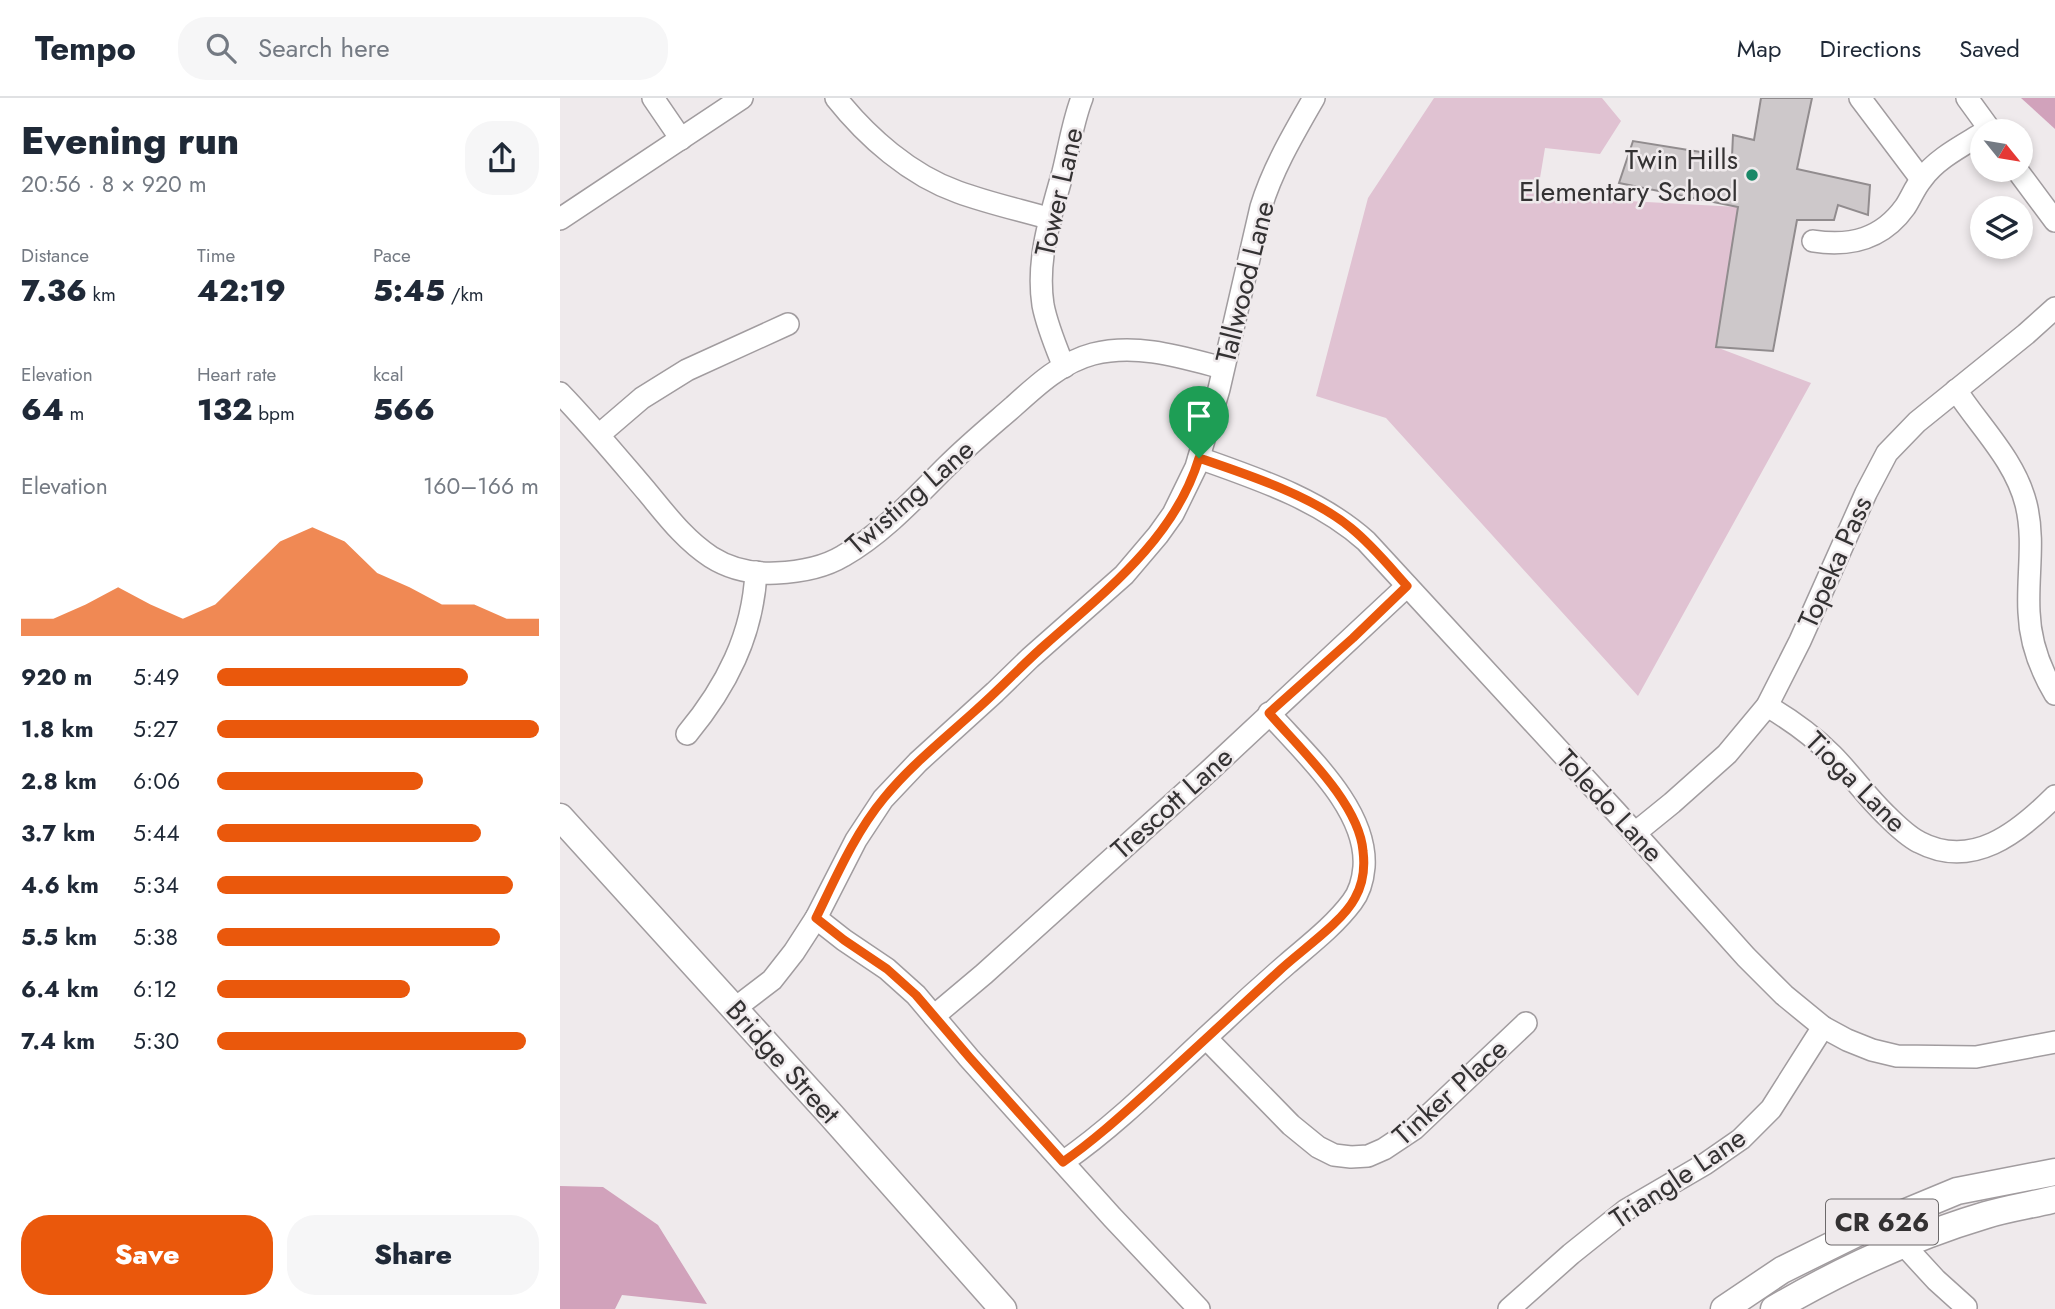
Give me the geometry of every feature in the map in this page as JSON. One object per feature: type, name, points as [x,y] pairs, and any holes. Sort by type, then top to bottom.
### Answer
[{"type":"main road","name":"Bridge Street","points":[[560,817],[1003,1309]]},
{"type":"main road","name":"CR 626","points":[[1724,1309],[1782,1270],[1863,1230],[1957,1191],[2055,1172]]},
{"type":"main road","name":"CR 626","points":[[1774,1309],[1819,1282],[1903,1244],[1988,1215],[2055,1199]]},
{"type":"street","points":[[653,98],[681,139]]},
{"type":"street","points":[[560,219],[742,98]]},
{"type":"street","points":[[836,98],[878,142],[923,175],[957,191],[1051,219]]},
{"type":"street","name":"Tower Lane","points":[[1064,367],[1047,321],[1041,288],[1041,270],[1043,250],[1082,98]]},
{"type":"street","name":"Tallwood Lane","points":[[734,1010],[772,980],[794,952],[816,918],[856,840],[883,799],[918,762],[1124,575],[1173,514],[1199,458],[1268,184],[1314,98]]},
{"type":"street","points":[[1860,98],[1921,179]]},
{"type":"street","points":[[1968,98],[1980,119]]},
{"type":"street","points":[[1813,241],[1845,243],[1886,229],[1904,208],[1921,179],[1970,141]]},
{"type":"street","points":[[2026,182],[2055,221]]},
{"type":"street","name":"Topeka Pass","points":[[1635,833],[1727,754],[1768,706],[1887,453],[1917,422],[2055,308]]},
{"type":"street","points":[[600,434],[642,398],[687,370],[788,324]]},
{"type":"street","name":"Twisting Lane","points":[[560,393],[600,434],[615,456],[696,547],[730,567],[756,572],[804,570],[842,557],[877,531],[1040,383],[1075,360],[1093,354],[1128,350],[1165,353],[1223,368]]},
{"type":"street","points":[[1956,390],[2002,452],[2022,491],[2029,527],[2031,632],[2035,651],[2055,694]]},
{"type":"street","name":"Toledo Lane","points":[[1199,458],[1293,494],[1330,513],[1366,541],[1756,967],[1784,995],[1824,1027],[1872,1050],[1897,1056],[1976,1057],[2055,1042]]},
{"type":"street","points":[[687,734],[725,681],[740,650],[753,606],[756,572]]},
{"type":"street","name":"Trescott Lane","points":[[934,1016],[1210,770],[1407,586]]},
{"type":"street","name":"Tioga Lane","points":[[1768,706],[1805,731],[1832,755],[1885,815],[1916,841],[1932,848],[1948,853],[1998,843],[2055,796]]},
{"type":"street","points":[[1063,1162],[1124,1115],[1331,926],[1355,900],[1364,868],[1361,836],[1355,820],[1327,779],[1269,713]]},
{"type":"street","points":[[816,918],[902,981],[1112,1217],[1199,1309]]},
{"type":"street","name":"Tinker Place","points":[[1206,1038],[1291,1125],[1318,1147],[1334,1155],[1351,1157],[1368,1156],[1384,1149],[1414,1129],[1526,1023]]},
{"type":"street","name":"Triangle Lane","points":[[1509,1309],[1626,1210],[1705,1164],[1749,1131],[1771,1109],[1824,1027]]},
{"type":"street","points":[[1903,1244],[1936,1280],[1966,1307]]},
{"type":"shaded area","points":[[1434,98],[1602,98],[1621,121],[1600,154],[1545,148],[1537,196],[1738,207],[1716,347],[1811,383],[1638,696],[1386,418],[1316,396],[1368,198]]},
{"type":"shaded area","points":[[2021,98],[2055,98],[2055,129]]},
{"type":"shaded area","points":[[560,1186],[603,1187],[658,1225],[707,1304],[622,1295],[615,1309],[560,1309]]},
{"type":"building","name":"Twin Hills Elementary School","points":[[1761,98],[1812,98],[1797,169],[1870,185],[1868,215],[1838,205],[1834,220],[1797,220],[1773,351],[1716,347],[1738,207],[1619,183],[1633,141],[1732,157],[1733,135],[1754,140]]},
{"type":"place","name":"Twin Hills Elementary School","points":[[1752,175]]},
{"type":"route","points":[[1199,458],[1293,494],[1330,513],[1366,541],[1407,586],[1269,713],[1327,779],[1355,820],[1363,851],[1361,884],[1355,900],[1331,926],[1124,1115],[1063,1162],[902,981],[816,918],[856,840],[883,799],[918,762],[1142,556],[1173,514],[1199,458]]}]
